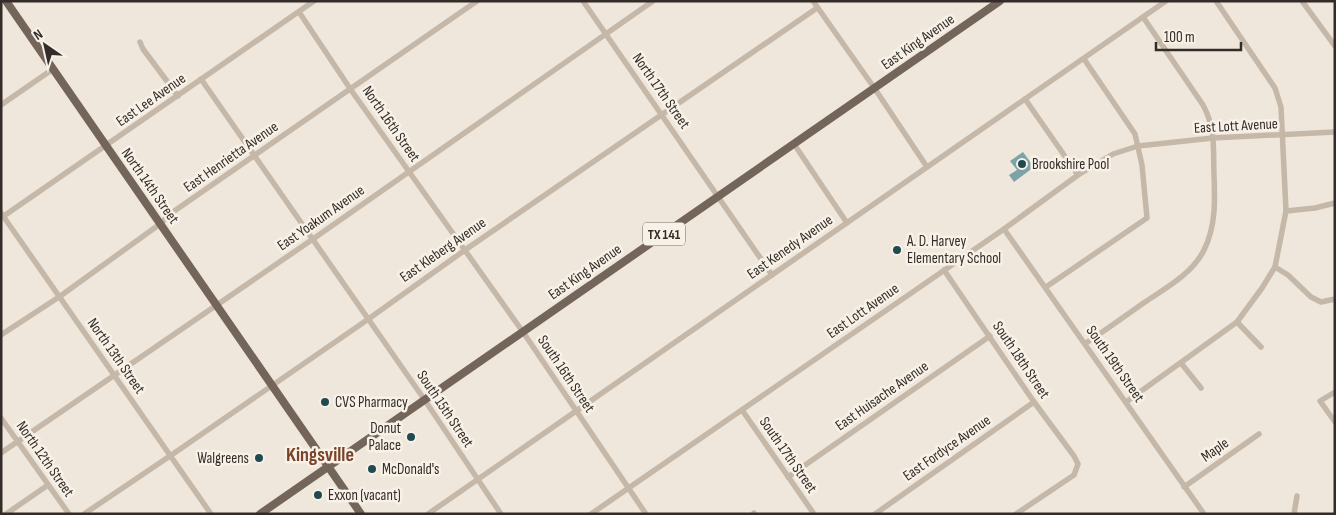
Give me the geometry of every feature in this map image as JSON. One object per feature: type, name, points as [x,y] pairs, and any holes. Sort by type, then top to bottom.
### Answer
[{"type":"main road","name":"East King Avenue","points":[[260,514],[1000,1]]},
{"type":"main road","name":"North 14th Street","points":[[8,4],[361,514]]},
{"type":"street","name":"East Lee Avenue","points":[[2,216],[106,147],[314,1]]},
{"type":"street","name":"East Henrietta Avenue","points":[[1,335],[160,224],[170,214],[477,1]]},
{"type":"street","name":"North 17th Street","points":[[583,1],[718,196]]},
{"type":"street","name":"East Yoakum Avenue","points":[[1,453],[313,239],[654,1]]},
{"type":"street","points":[[813,1],[927,167]]},
{"type":"street","name":"East Kenedy Avenue","points":[[428,514],[1166,1]]},
{"type":"street","points":[[1126,402],[1236,322],[1275,268],[1286,211],[1281,107],[1276,88],[1216,1]]},
{"type":"street","points":[[1302,1],[1335,46]]},
{"type":"street","name":"East Kleberg Avenue","points":[[84,514],[817,8]]},
{"type":"street","name":"North 16th Street","points":[[299,12],[351,90],[465,250]]},
{"type":"street","points":[[1086,343],[1174,282],[1189,269],[1204,251],[1210,237],[1215,207],[1211,120],[1203,105],[1143,17]]},
{"type":"street","points":[[140,42],[143,50],[178,96]]},
{"type":"street","points":[[1046,287],[1147,218],[1142,165],[1135,134],[1084,58]]},
{"type":"street","points":[[1,105],[53,69]]},
{"type":"street","name":"South 15th Street","points":[[201,79],[367,320],[424,399],[501,514]]},
{"type":"street","points":[[1025,99],[1078,176]]},
{"type":"street","name":"East Lott Avenue","points":[[591,514],[1078,176],[1113,154],[1138,146],[1213,138],[1335,132]]},
{"type":"street","points":[[794,144],[847,223]]},
{"type":"street","points":[[718,196],[772,274]]},
{"type":"street","points":[[1286,211],[1315,208],[1335,203]]},
{"type":"street","name":"North 13th Street","points":[[2,216],[211,514]]},
{"type":"street","name":"South 19th Street","points":[[1004,229],[1086,343],[1204,514]]},
{"type":"street","name":"South 16th Street","points":[[465,250],[646,514]]},
{"type":"street","points":[[1275,268],[1288,275],[1311,297],[1321,302],[1335,299]]},
{"type":"street","name":"South 18th Street","points":[[944,270],[1078,464],[1074,475],[1016,514]]},
{"type":"street","points":[[1236,322],[1261,347]]},
{"type":"street","name":"East Huisache Avenue","points":[[788,476],[990,336]]},
{"type":"street","points":[[1181,363],[1201,388]]},
{"type":"street","points":[[1335,392],[1320,401],[1335,422]]},
{"type":"street","name":"East Fordyce Avenue","points":[[875,514],[1034,402]]},
{"type":"street","name":"South 17th Street","points":[[742,410],[814,514]]},
{"type":"street","name":"North 12th Street","points":[[1,418],[69,514]]},
{"type":"street","name":"Maple","points":[[1184,487],[1259,434]]},
{"type":"street","points":[[6,514],[48,485]]},
{"type":"street","points":[[1294,514],[1297,496]]},
{"type":"water","name":"Brookshire Pool","points":[[1023,152],[1034,167],[1014,182],[1009,175],[1017,170],[1010,161]]},
{"type":"place","name":"Brookshire Pool","points":[[1022,164]]},
{"type":"place","name":"A. D. Harvey Elementary School","points":[[897,250]]},
{"type":"place","name":"CVS Pharmacy","points":[[325,402]]},
{"type":"place","name":"Donut Palace","points":[[411,437]]},
{"type":"place","name":"Walgreens","points":[[259,458]]},
{"type":"place","name":"McDonald's","points":[[372,469]]},
{"type":"place","name":"Exxon (vacant)","points":[[318,495]]},
{"type":"district","name":"Kingsville","points":[[320,455]]}]
